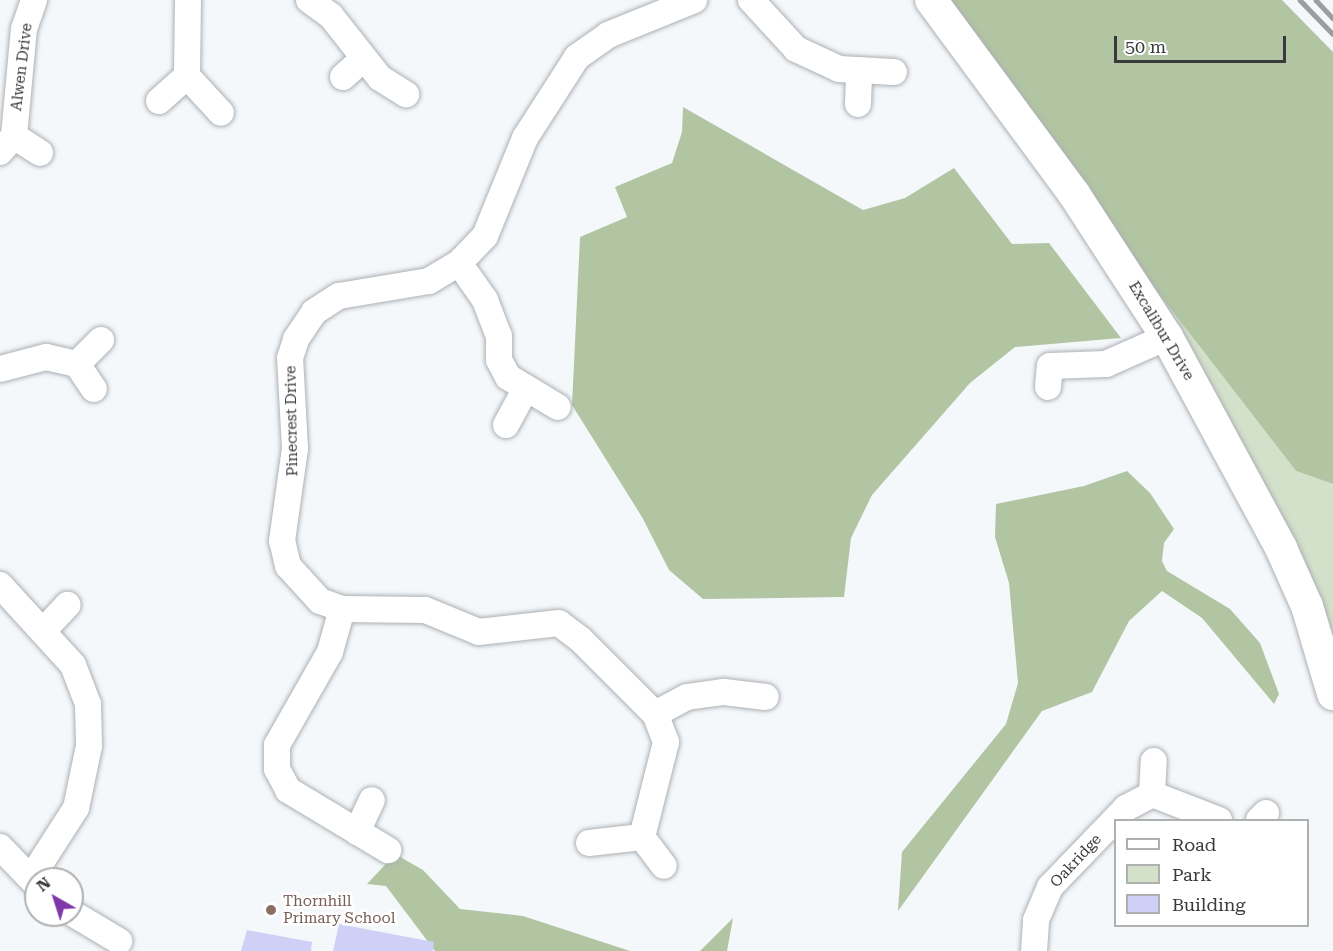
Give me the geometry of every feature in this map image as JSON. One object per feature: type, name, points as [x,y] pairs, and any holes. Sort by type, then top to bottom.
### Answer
[{"type":"street","name":"Alwen Drive","points":[[34,0],[10,66],[7,144],[40,153]]},
{"type":"street","points":[[188,0],[187,76],[221,113]]},
{"type":"street","points":[[309,0],[331,16],[380,78],[406,94]]},
{"type":"street","name":"Pinecrest Drive","points":[[642,837],[666,742],[655,714],[559,623],[479,632],[425,610],[342,609],[320,601],[288,566],[282,541],[292,492],[295,449],[290,358],[296,339],[314,312],[339,296],[429,281],[459,263],[485,236],[525,138],[577,57],[608,35],[694,0]]},
{"type":"street","points":[[751,0],[796,49],[839,69],[894,72]]},
{"type":"street","name":"Excalibur Drive","points":[[931,0],[1074,194],[1167,337],[1281,549],[1310,616],[1333,694]]},
{"type":"street","points":[[343,77],[364,58]]},
{"type":"street","points":[[858,104],[860,70]]},
{"type":"street","points":[[159,101],[187,76]]},
{"type":"street","points":[[459,263],[485,300],[499,336],[499,360],[508,377],[558,407]]},
{"type":"street","points":[[1048,387],[1050,366],[1106,364],[1167,337]]},
{"type":"street","points":[[77,364],[101,340]]},
{"type":"street","points":[[0,369],[46,357],[77,364],[94,389]]},
{"type":"street","points":[[506,425],[526,388]]},
{"type":"street","points":[[0,585],[45,629],[82,685],[88,704],[89,746],[76,808],[41,867]]},
{"type":"street","points":[[45,629],[67,605]]},
{"type":"street","points":[[342,609],[330,652],[277,745],[278,769],[288,789],[388,850]]},
{"type":"street","points":[[655,714],[687,698],[715,693],[766,697]]},
{"type":"street","points":[[1154,761],[1152,794],[1216,819]]},
{"type":"street","name":"Oakridge","points":[[1115,819],[1126,808],[1152,794]]},
{"type":"street","points":[[357,832],[372,800]]},
{"type":"street","name":"Oakridge","points":[[1034,951],[1036,920],[1050,887],[1114,820]]},
{"type":"street","points":[[589,843],[642,837],[664,866]]},
{"type":"street","points":[[0,847],[24,872]]},
{"type":"street","points":[[84,920],[119,941]]},
{"type":"green space","points":[[949,0],[1282,0],[1333,52],[1333,484],[1296,471],[1149,281],[1088,186]]},
{"type":"green space","points":[[683,107],[863,210],[905,198],[954,168],[1012,244],[1049,243],[1121,338],[1015,347],[970,383],[872,495],[851,538],[844,597],[703,599],[669,570],[642,517],[572,405],[580,237],[627,217],[615,187],[672,163],[682,132]]},
{"type":"green space","points":[[1149,281],[1296,471],[1333,484],[1333,631],[1325,637]]},
{"type":"green space","points":[[1127,471],[1150,493],[1174,529],[1164,543],[1162,561],[1167,571],[1230,609],[1260,643],[1279,694],[1274,704],[1202,618],[1162,591],[1129,621],[1092,692],[1042,711],[898,911],[902,852],[1006,724],[1018,683],[1009,583],[995,537],[996,504],[1084,486]]},
{"type":"green space","points":[[395,854],[423,870],[460,909],[523,916],[630,951],[435,951],[386,886],[367,884]]},
{"type":"green space","points":[[733,918],[727,951],[700,951]]},
{"type":"building","points":[[339,924],[434,942],[433,951],[333,951]]},
{"type":"building","points":[[247,930],[312,942],[311,951],[241,951]]},
{"type":"railway","points":[[1300,0],[1333,34]]},
{"type":"railway","points":[[1316,0],[1333,18]]},
{"type":"place","name":"Thornhill Primary School","points":[[271,910]]}]
